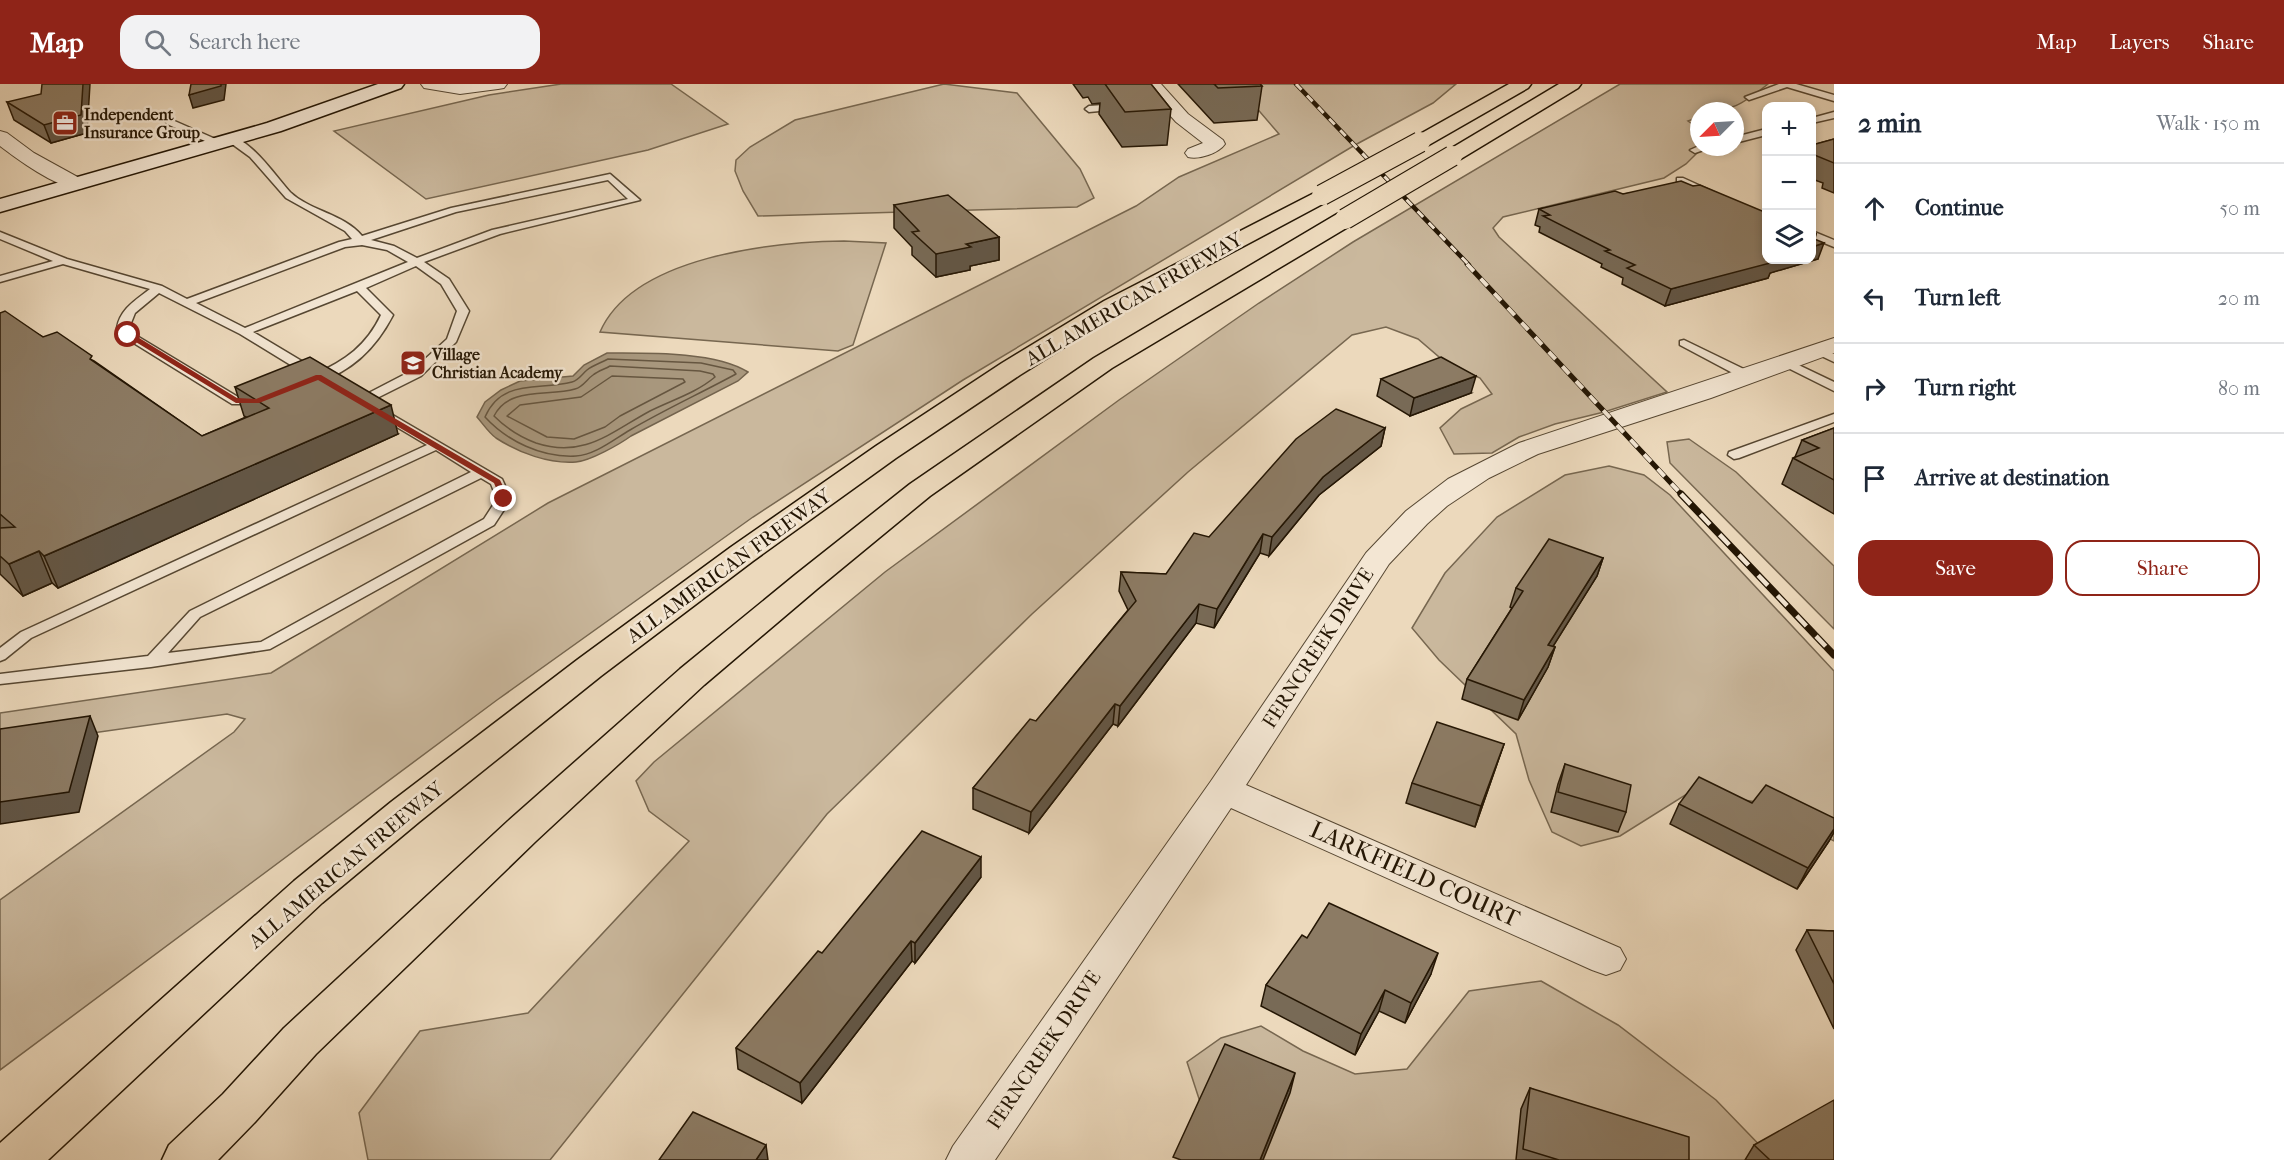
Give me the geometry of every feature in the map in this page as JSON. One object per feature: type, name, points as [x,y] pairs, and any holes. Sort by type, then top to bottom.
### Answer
[{"type":"highway","name":"ALL AMERICAN FREEWAY","points":[[15,1160],[308,892],[405,812],[742,554],[895,446],[1103,313],[1522,84]]},
{"type":"highway","name":"ALL AMERICAN FREEWAY","points":[[186,1160],[239,1108],[300,1041],[522,831],[692,677],[920,490],[1084,375],[1572,84]]},
{"type":"highway","points":[[1426,135],[1461,98]]},
{"type":"main road","points":[[0,206],[274,127],[395,84]]},
{"type":"street","points":[[430,84],[460,88],[498,84]]},
{"type":"street","points":[[1151,84],[1163,104],[1216,144],[1196,153]]},
{"type":"street","points":[[0,137],[27,157],[76,184]]},
{"type":"street","name":"FERNCREEK DRIVE","points":[[969,1160],[1224,790],[1377,559],[1404,527],[1436,499],[1472,475],[1514,455],[1558,437],[1613,422],[1786,363],[1829,351]]},
{"type":"street","name":"LARKFIELD COURT","points":[[1224,790],[1606,959]]},
{"type":"lane","points":[[1749,97],[1787,84],[1834,98]]},
{"type":"lane","points":[[1089,110],[1123,107]]},
{"type":"lane","points":[[1816,120],[1834,115]]},
{"type":"lane","points":[[170,123],[224,141],[253,155],[284,192],[349,229],[357,236],[357,241]]},
{"type":"lane","points":[[1744,138],[1762,133]]},
{"type":"lane","points":[[188,303],[344,244],[454,210],[610,177],[635,200],[501,230],[449,247],[244,332]]},
{"type":"lane","points":[[1680,180],[1723,198]]},
{"type":"lane","points":[[0,235],[63,261],[158,288],[244,332],[313,379],[336,387]]},
{"type":"lane","points":[[1816,236],[1834,244]]},
{"type":"lane","points":[[0,679],[265,646],[489,522],[504,499],[497,482],[358,399],[417,373],[452,340],[463,311],[454,292],[439,274],[393,250],[371,242],[357,241]]},
{"type":"lane","points":[[0,279],[63,261]]},
{"type":"lane","points":[[313,379],[363,351],[378,336],[387,315],[359,286]]},
{"type":"lane","points":[[158,288],[129,312],[123,320],[123,328],[128,335],[236,401],[257,401],[267,397]]},
{"type":"lane","points":[[1684,344],[1748,376]]},
{"type":"lane","points":[[1786,363],[1834,387]]},
{"type":"lane","points":[[1734,455],[1834,418]]},
{"type":"lane","points":[[0,656],[26,635],[437,445]]},
{"type":"lane","points":[[150,662],[195,614],[482,472]]},
{"type":"shaded area","points":[[561,84],[671,84],[728,124],[648,150],[426,199],[334,131],[489,95]]},
{"type":"shaded area","points":[[944,84],[1017,93],[1080,169],[1094,198],[1077,207],[758,216],[743,191],[735,171],[736,160],[750,147],[795,120]]},
{"type":"shaded area","points":[[1236,84],[1456,84],[1433,103],[1355,145],[963,380],[753,517],[497,700],[0,1070],[0,900],[234,732],[245,719],[227,714],[0,746],[0,713],[271,673],[548,503],[1136,206],[1179,177],[1279,134]]},
{"type":"shaded area","points":[[1620,84],[1768,84],[1742,102],[1690,102],[1690,120],[1688,121],[1690,122],[1690,156],[1694,156],[1664,178],[1503,217],[1493,228],[1499,237],[1667,392],[1604,412],[1555,424],[1519,437],[1492,453],[1454,454],[1440,428],[1461,409],[1492,394],[1480,378],[1445,362],[1418,339],[1386,327],[1352,335],[1188,472],[1032,614],[827,814],[550,1160],[368,1160],[359,1113],[420,1031],[528,1013],[689,841],[649,811],[636,781],[654,762],[885,572],[1119,400],[1259,303],[1353,242]]},
{"type":"shaded area","points":[[844,241],[886,243],[853,345],[838,351],[600,332],[617,306],[642,286],[673,270],[708,258],[744,250]]},
{"type":"shaded area","points":[[1689,439],[1736,472],[1834,566],[1834,629],[1670,463],[1667,442]]},
{"type":"shaded area","points":[[1609,466],[1644,475],[1670,495],[1834,671],[1834,841],[1757,802],[1690,792],[1620,836],[1581,846],[1552,832],[1529,780],[1516,734],[1439,660],[1412,628],[1445,573],[1497,517],[1565,475]]},
{"type":"shaded area","points":[[1541,981],[1618,1025],[1716,1100],[1774,1160],[1219,1160],[1187,1062],[1221,1038],[1261,1026],[1303,1051],[1355,1074],[1407,1069],[1469,991]]},
{"type":"water","points":[[607,353],[660,353],[699,357],[734,365],[748,372],[738,381],[631,436],[605,452],[576,462],[545,459],[514,448],[493,436],[477,417],[485,402],[501,390],[520,381],[573,376],[584,365]]},
{"type":"building","points":[[42,84],[83,84],[81,115],[44,125],[7,102],[41,94]]},
{"type":"building","points":[[191,84],[221,84],[221,86],[189,95]]},
{"type":"building","points":[[1105,84],[1151,84],[1171,109],[1125,112]]},
{"type":"building","points":[[1214,84],[1260,84],[1262,86],[1218,88]]},
{"type":"building","points":[[1834,139],[1834,163],[1816,156],[1816,144]]},
{"type":"building","points":[[1681,181],[1693,186],[1700,185],[1762,211],[1762,264],[1766,264],[1671,289],[1627,268],[1635,265],[1543,216],[1550,215],[1539,209],[1615,191],[1623,194]]},
{"type":"building","points":[[948,195],[999,237],[966,244],[971,247],[936,254],[912,232],[919,231],[894,205]]},
{"type":"building","points":[[1816,240],[1824,243],[1816,246]]},
{"type":"building","points":[[5,311],[43,337],[57,332],[92,356],[90,359],[202,436],[269,408],[235,387],[310,357],[391,405],[44,556],[39,551],[9,564],[0,556],[0,528],[15,527],[0,514],[0,313]]},
{"type":"building","points":[[1441,357],[1476,376],[1414,398],[1381,379]]},
{"type":"building","points":[[1336,409],[1385,428],[1323,477],[1272,537],[1263,534],[1217,609],[1199,604],[1120,706],[1115,704],[1031,812],[973,788],[1030,719],[1036,721],[1136,601],[1121,572],[1166,574],[1194,533],[1209,537],[1296,439]]},
{"type":"building","points":[[1834,428],[1834,480],[1793,458],[1819,448],[1802,440]]},
{"type":"building","points":[[1549,539],[1603,558],[1548,645],[1555,647],[1524,700],[1467,679],[1523,591],[1516,588]]},
{"type":"building","points":[[90,716],[69,792],[0,802],[0,729]]},
{"type":"building","points":[[1437,722],[1504,744],[1481,806],[1412,783]]},
{"type":"building","points":[[1565,764],[1631,785],[1626,812],[1558,792]]},
{"type":"building","points":[[1699,777],[1752,803],[1766,785],[1834,818],[1834,829],[1808,868],[1679,804]]},
{"type":"building","points":[[922,831],[981,857],[915,943],[911,941],[800,1083],[736,1048],[818,951],[822,953]]},
{"type":"building","points":[[1329,903],[1438,953],[1411,1003],[1385,990],[1361,1034],[1266,985],[1302,935],[1307,938]]},
{"type":"building","points":[[1807,930],[1834,931],[1834,984]]},
{"type":"building","points":[[1225,1044],[1295,1073],[1260,1160],[1181,1160],[1173,1157]]},
{"type":"building","points":[[1530,1088],[1689,1137],[1689,1160],[1559,1160],[1523,1149]]},
{"type":"building","points":[[1834,1100],[1834,1160],[1770,1160],[1754,1145]]},
{"type":"building","points":[[693,1112],[766,1145],[756,1160],[659,1160]]},
{"type":"railway","points":[[1296,84],[1469,265]]},
{"type":"railway","points":[[1467,264],[1682,495]]},
{"type":"railway","points":[[1681,494],[1834,655]]},
{"type":"place","name":"Independent Insurance Group","points":[[65,123]]},
{"type":"place","name":"Village Christian Academy","points":[[413,363]]},
{"type":"route","points":[[128,335],[236,401],[257,401],[318,377],[363,401],[497,482],[504,499]]}]
